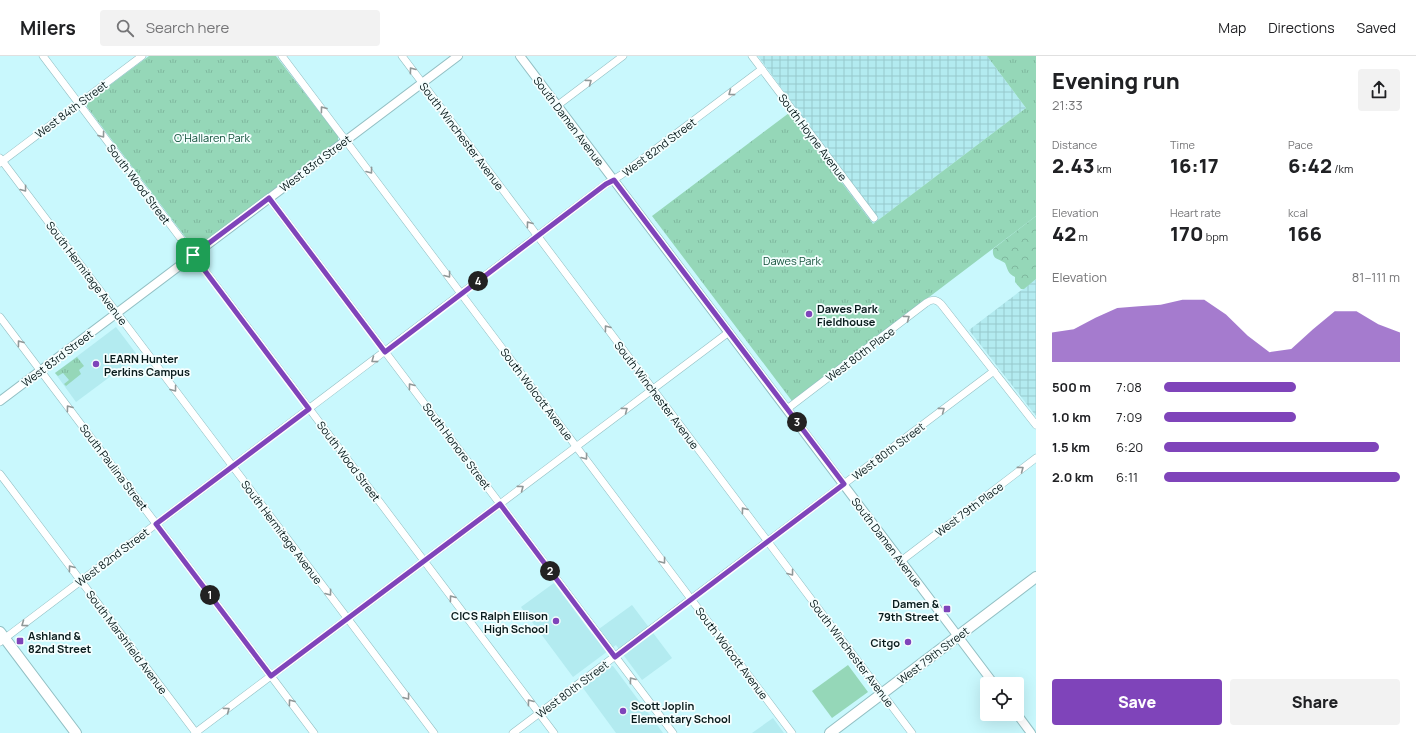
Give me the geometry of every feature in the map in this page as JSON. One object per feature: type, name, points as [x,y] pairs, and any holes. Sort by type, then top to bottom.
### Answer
[{"type":"main road","name":"West 79th Street","points":[[830,733],[1035,579]]},
{"type":"main road","points":[[2,638],[76,733]]},
{"type":"street","name":"South Wood Street","points":[[43,56],[554,733]]},
{"type":"street","name":"West 84th Street","points":[[1,161],[142,56]]},
{"type":"street","name":"South Wolcott Avenue","points":[[282,56],[792,733]]},
{"type":"street","name":"South Winchester Avenue","points":[[402,56],[912,733]]},
{"type":"street","name":"West 83rd Street","points":[[0,401],[458,56]]},
{"type":"street","name":"South Damen Avenue","points":[[520,56],[989,677]]},
{"type":"street","points":[[558,105],[623,56]]},
{"type":"street","name":"South Hoyne Avenue","points":[[752,56],[874,218]]},
{"type":"street","name":"West 82nd Street","points":[[2,638],[81,581],[606,184],[614,180],[762,69]]},
{"type":"street","name":"South Hermitage Avenue","points":[[1,161],[434,733]]},
{"type":"street","name":"South Honore Street","points":[[269,198],[673,733]]},
{"type":"street","name":"West 80th Place","points":[[787,409],[926,303],[933,300],[936,300],[941,304],[994,371]]},
{"type":"street","name":"South Paulina Street","points":[[0,317],[314,733]]},
{"type":"street","points":[[196,733],[729,332]]},
{"type":"street","points":[[994,371],[1036,425]]},
{"type":"street","name":"West 80th Street","points":[[513,733],[994,371]]},
{"type":"street","name":"West 79th Place","points":[[902,561],[1036,458]]},
{"type":"street","name":"South Marshfield Avenue","points":[[0,474],[196,733]]},
{"type":"street","points":[[1022,721],[1031,733]]},
{"type":"shaded area","points":[[758,56],[987,56],[1026,108],[873,224],[789,113],[796,108]]},
{"type":"shaded area","points":[[1036,279],[1036,416],[969,330]]},
{"type":"shaded area","name":"LEARN Hunter Perkins Campus","points":[[116,327],[138,356],[76,402],[55,373]]},
{"type":"shaded area","name":"CICS Ralph Ellison High School","points":[[554,583],[592,634],[632,605],[672,658],[642,680],[616,645],[573,677],[521,607]]},
{"type":"shaded area","name":"Scott Joplin Elementary School","points":[[612,666],[663,733],[616,733],[583,688]]},
{"type":"shaded area","points":[[773,718],[784,733],[752,733]]},
{"type":"green space","name":"O'Hallaren Park","points":[[149,56],[276,56],[338,136],[338,142],[200,246],[192,246],[87,107],[87,103],[90,100]]},
{"type":"green space","name":"Dawes Park","points":[[987,56],[1036,56],[1036,216],[792,401],[652,216],[789,113],[873,224],[1026,108]]},
{"type":"green space","points":[[1036,216],[1036,279],[1024,289],[1021,289],[1015,282],[1015,277],[1009,272],[1005,263],[993,255],[993,249]]},
{"type":"green space","points":[[77,357],[84,366],[79,370],[81,374],[66,386],[64,384],[69,380],[63,373],[58,376],[55,373]]},
{"type":"green space","points":[[848,665],[868,692],[832,718],[812,691]]},
{"type":"place","name":"Dawes Park Fieldhouse","points":[[809,314]]},
{"type":"place","name":"LEARN Hunter Perkins Campus","points":[[96,364]]},
{"type":"place","name":"Damen & 79th Street","points":[[947,609]]},
{"type":"place","name":"CICS Ralph Ellison High School","points":[[556,621]]},
{"type":"place","name":"Ashland & 82nd Street","points":[[20,641]]},
{"type":"place","name":"Citgo","points":[[908,642]]},
{"type":"place","name":"Scott Joplin Elementary School","points":[[623,711]]},
{"type":"route","points":[[614,180],[844,484],[615,657],[500,504],[271,676],[156,524],[309,409],[193,255],[269,198],[385,352],[606,184],[614,180]]}]
